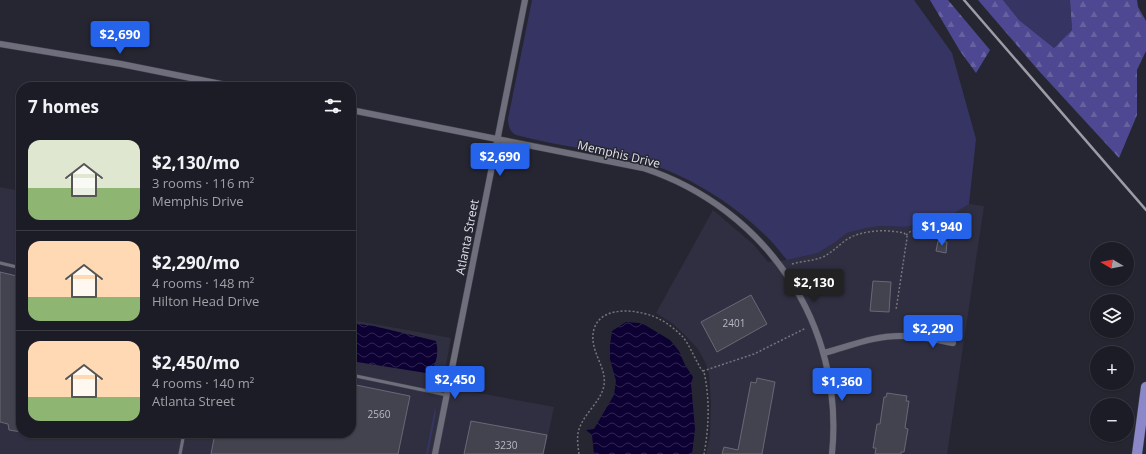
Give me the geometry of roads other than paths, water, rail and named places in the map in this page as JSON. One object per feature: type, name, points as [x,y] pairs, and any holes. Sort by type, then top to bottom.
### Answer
[{"type":"main road","points":[[1137,454],[1146,387]]},
{"type":"street","name":"Atlanta Street","points":[[435,454],[525,0]]},
{"type":"street","points":[[0,44],[121,64],[211,82]]},
{"type":"street","name":"Memphis Drive","points":[[356,111],[643,168],[661,174],[722,208],[750,231],[780,265],[793,283],[813,322],[824,353],[833,397],[834,423],[832,454]]},
{"type":"street","points":[[824,353],[874,338],[892,336],[953,342]]},
{"type":"lane","points":[[0,263],[16,267]]},
{"type":"lane","points":[[356,376],[447,395]]},
{"type":"lane","points":[[180,454],[183,438]]},
{"type":"water","points":[[626,322],[645,325],[670,340],[679,351],[685,365],[693,377],[691,383],[695,429],[692,454],[594,454],[592,435],[586,430],[594,429],[614,395],[616,381],[610,359],[612,331]]},
{"type":"water","points":[[356,324],[374,326],[436,341],[437,354],[435,364],[430,371],[426,373],[356,362]]},
{"type":"railway","points":[[964,0],[1146,210]]}]
